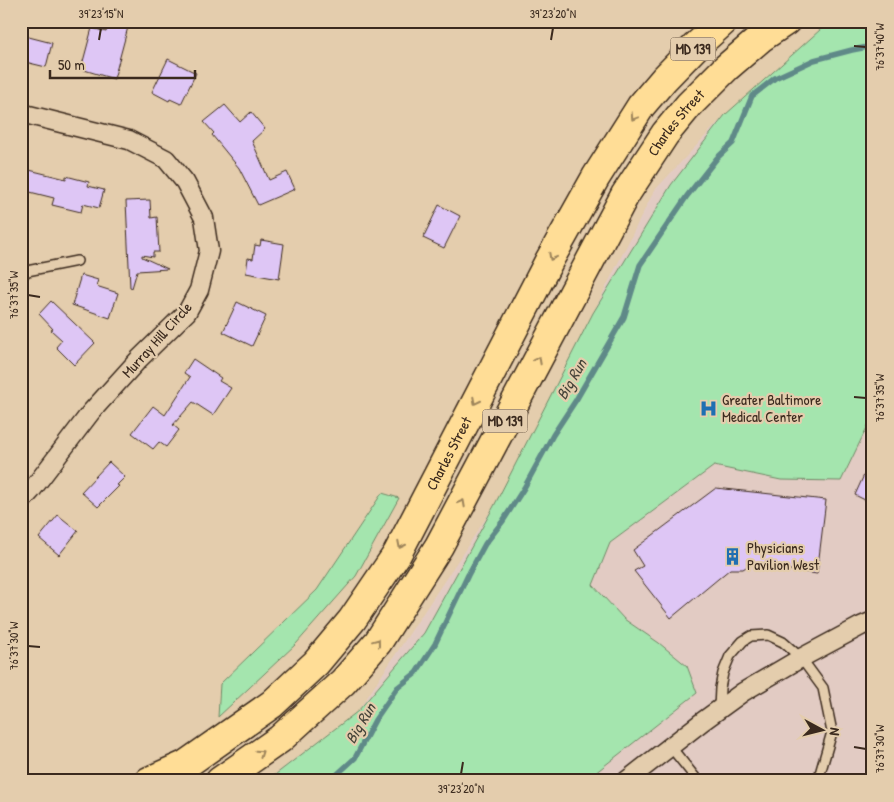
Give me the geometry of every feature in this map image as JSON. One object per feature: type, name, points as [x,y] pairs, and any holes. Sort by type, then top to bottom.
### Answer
[{"type":"main road","name":"Charles Street","points":[[148,781],[185,764],[272,704],[316,663],[352,620],[397,554],[550,259],[596,177],[641,106],[695,47],[724,21]]},
{"type":"main road","name":"Charles Street","points":[[220,781],[280,739],[343,682],[378,642],[440,546],[625,195],[665,134],[689,105],[726,68],[762,37],[786,21]]},
{"type":"street","name":"Murray Hill Circle","points":[[21,113],[129,140],[166,159],[185,182],[204,218],[209,251],[199,290],[187,312],[139,359],[91,412],[21,502]]},
{"type":"street","points":[[626,781],[719,709],[759,682],[873,621]]},
{"type":"lane","points":[[21,277],[27,271],[76,261]]},
{"type":"lane","points":[[719,709],[722,681],[730,656],[743,641],[751,636],[768,635],[783,642],[801,658],[822,688],[832,732],[819,777],[816,781]]},
{"type":"lane","points":[[670,746],[698,781]]},
{"type":"shaded area","name":"Greater Baltimore Medical Center","points":[[830,21],[873,21],[873,781],[266,781],[358,711],[494,506],[654,191],[725,115]]},
{"type":"green space","name":"Greater Baltimore Medical Center","points":[[830,21],[873,21],[873,415],[841,481],[781,480],[714,466],[610,543],[593,585],[624,619],[659,643],[687,666],[697,693],[585,781],[267,781],[358,711],[424,633],[494,506],[593,313],[671,185],[725,115]]},
{"type":"green space","points":[[382,493],[399,498],[356,576],[296,644],[218,717],[220,684],[317,590]]},
{"type":"building","points":[[109,22],[128,27],[114,79],[81,69],[92,28],[106,32]]},
{"type":"building","points":[[21,35],[52,43],[46,67],[21,61]]},
{"type":"building","points":[[168,59],[196,73],[181,104],[170,99],[169,101],[152,92]]},
{"type":"building","points":[[225,105],[240,122],[251,112],[265,129],[252,141],[269,180],[287,172],[295,189],[258,205],[239,168],[212,135],[214,133],[204,122]]},
{"type":"building","points":[[21,168],[66,179],[66,176],[89,182],[88,186],[104,190],[99,208],[83,204],[81,212],[52,205],[54,198],[26,191],[28,184],[21,183]]},
{"type":"building","points":[[150,200],[151,218],[157,217],[159,252],[153,252],[153,257],[142,255],[142,257],[168,269],[137,271],[132,288],[130,287],[126,201]]},
{"type":"building","points":[[439,205],[460,216],[444,248],[423,238]]},
{"type":"building","points":[[261,240],[284,244],[279,279],[246,273],[248,258],[253,259],[255,245],[260,246]]},
{"type":"building","points":[[81,275],[98,280],[96,286],[118,293],[110,318],[72,305]]},
{"type":"building","points":[[51,301],[95,343],[74,365],[56,347],[62,340],[51,330],[53,329],[39,314]]},
{"type":"building","points":[[237,302],[266,316],[252,346],[223,332]]},
{"type":"building","points":[[193,359],[221,378],[219,381],[231,388],[213,415],[193,402],[173,425],[179,430],[166,447],[159,442],[153,449],[132,433],[153,406],[165,415],[190,377],[184,373]]},
{"type":"building","points":[[873,455],[873,504],[855,495]]},
{"type":"building","points":[[109,462],[125,477],[117,485],[119,486],[98,507],[81,492]]},
{"type":"building","name":"Physicians Pavilion West","points":[[716,488],[826,500],[817,574],[751,564],[743,569],[730,569],[671,618],[634,571],[643,566],[633,550]]},
{"type":"building","points":[[58,515],[78,531],[59,555],[39,538]]},
{"type":"waterway","name":"Big Run","points":[[330,781],[355,758],[375,720],[397,688],[416,673],[435,644],[485,544],[503,521],[524,488],[553,435],[576,400],[624,317],[640,265],[687,196],[717,158],[733,143],[752,96],[775,78],[814,60],[873,46]]},
{"type":"place","name":"Greater Baltimore Medical Center","points":[[708,409]]},
{"type":"place","name":"Physicians Pavilion West","points":[[733,557]]}]
